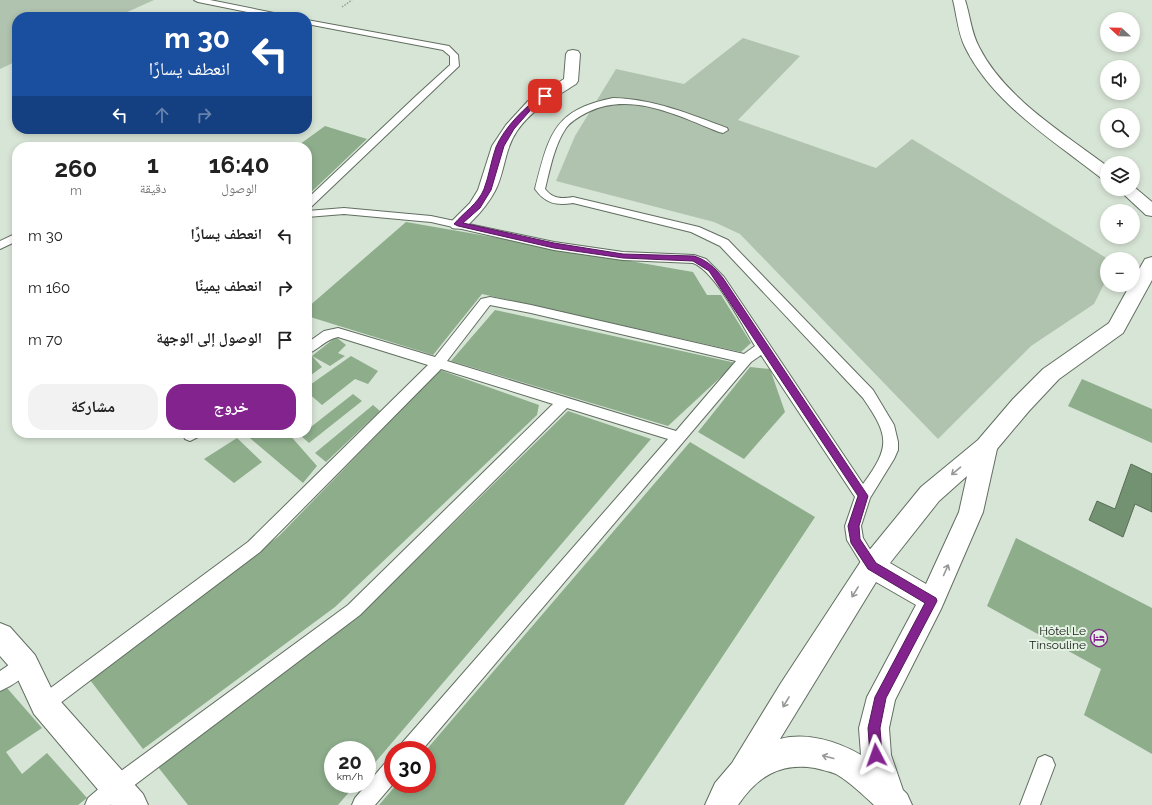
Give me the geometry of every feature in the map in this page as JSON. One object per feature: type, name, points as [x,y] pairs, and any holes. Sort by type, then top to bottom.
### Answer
[{"type":"street","points":[[959,0],[971,47],[988,74],[1005,92],[1033,116],[1100,169]]},
{"type":"street","points":[[458,224],[477,206],[487,190],[500,146],[511,128],[533,104],[571,81],[573,54]]},
{"type":"street","points":[[1134,196],[1152,211]]},
{"type":"street","points":[[721,805],[725,794],[744,772],[791,694],[872,566],[930,494],[986,446],[1021,405],[1051,374],[1116,328],[1152,263]]},
{"type":"street","points":[[894,803],[876,755],[874,728],[881,697],[932,601],[971,512],[986,446]]},
{"type":"street","points":[[872,566],[932,601]]},
{"type":"street","points":[[0,636],[25,664],[44,704],[124,796]]},
{"type":"street","points":[[744,772],[769,757],[797,752],[831,757],[863,774],[894,803]]},
{"type":"lane","points":[[198,0],[259,12]]},
{"type":"lane","points":[[312,23],[446,48],[454,55],[455,66],[419,98],[312,200]]},
{"type":"lane","points":[[723,130],[649,104],[608,101],[597,104],[585,109],[568,120],[559,131],[547,160],[540,189],[545,197],[559,203],[574,200],[680,225],[708,234],[724,243],[868,394],[886,422],[892,442],[888,458],[863,496],[853,526],[854,540],[872,566]]},
{"type":"lane","points":[[312,213],[344,210],[431,219],[554,246],[615,255],[694,259],[702,262],[712,270],[720,280],[863,496]]},
{"type":"lane","points":[[0,245],[12,239]]},
{"type":"lane","points":[[44,704],[254,546],[438,363],[485,302],[490,301],[531,309],[746,359]]},
{"type":"lane","points":[[312,346],[329,334],[338,332],[678,437]]},
{"type":"lane","points":[[417,741],[746,359],[763,347]]},
{"type":"lane","points":[[95,805],[124,796],[354,610],[564,402]]},
{"type":"lane","points":[[0,682],[25,664]]},
{"type":"lane","points":[[1030,805],[1045,765]]},
{"type":"lane","points":[[362,805],[384,779]]},
{"type":"shaded area","points":[[0,0],[154,0],[127,12],[12,12],[12,63],[0,69]]},
{"type":"shaded area","points":[[743,38],[800,56],[738,120],[876,168],[912,139],[1100,254],[1100,292],[1094,304],[1031,346],[938,439],[740,234],[714,222],[556,181],[575,136],[616,69],[684,84]]},
{"type":"shaded area","points":[[1131,464],[1152,474],[1152,512],[1135,504],[1123,537],[1089,520],[1097,501],[1115,509]]},
{"type":"building","points":[[325,126],[367,139],[312,191],[312,142],[303,142]]},
{"type":"building","points":[[406,222],[693,272],[707,295],[721,295],[751,343],[741,352],[482,294],[433,355],[312,318],[312,304]]},
{"type":"building","points":[[495,310],[736,363],[668,426],[451,361]]},
{"type":"building","points":[[336,337],[346,345],[338,353],[345,356],[330,366],[312,356]]},
{"type":"building","points":[[312,356],[322,367],[312,374]]},
{"type":"building","points":[[351,356],[378,371],[368,384],[355,379],[322,405],[312,396],[312,383]]},
{"type":"building","points":[[750,367],[770,369],[785,412],[744,459],[698,432]]},
{"type":"building","points":[[440,370],[539,405],[537,415],[335,607],[143,749],[90,680],[279,536]]},
{"type":"building","points":[[1082,379],[1152,409],[1152,443],[1068,406]]},
{"type":"building","points":[[353,394],[362,401],[309,443],[303,438],[312,438],[312,426]]},
{"type":"building","points":[[373,405],[380,411],[326,462],[315,453]]},
{"type":"building","points":[[568,411],[651,439],[393,741],[384,741],[384,752],[376,761],[376,741],[324,741],[324,793],[348,793],[338,805],[188,805],[158,767],[362,613]]},
{"type":"building","points":[[237,438],[262,462],[234,483],[204,459]]},
{"type":"building","points":[[250,438],[292,438],[317,466],[303,483]]},
{"type":"building","points":[[690,442],[815,517],[624,805],[379,805],[389,793],[436,793],[436,741],[434,741]]},
{"type":"building","name":"Hôtel Le Tinsouline","points":[[1016,538],[1152,608],[1152,754],[1084,715],[1101,669],[987,606]]},
{"type":"building","points":[[7,688],[42,728],[6,752],[22,774],[47,753],[87,798],[78,805],[0,805],[0,692]]},
{"type":"place","name":"Hôtel Le Tinsouline","points":[[1099,638]]},
{"type":"route","points":[[545,96],[533,104],[511,128],[500,146],[487,190],[477,206],[458,224],[554,246],[623,256],[694,259],[702,262],[712,270],[720,280],[863,496],[853,526],[854,540],[872,566],[932,601],[881,697],[874,728],[876,755]]}]
